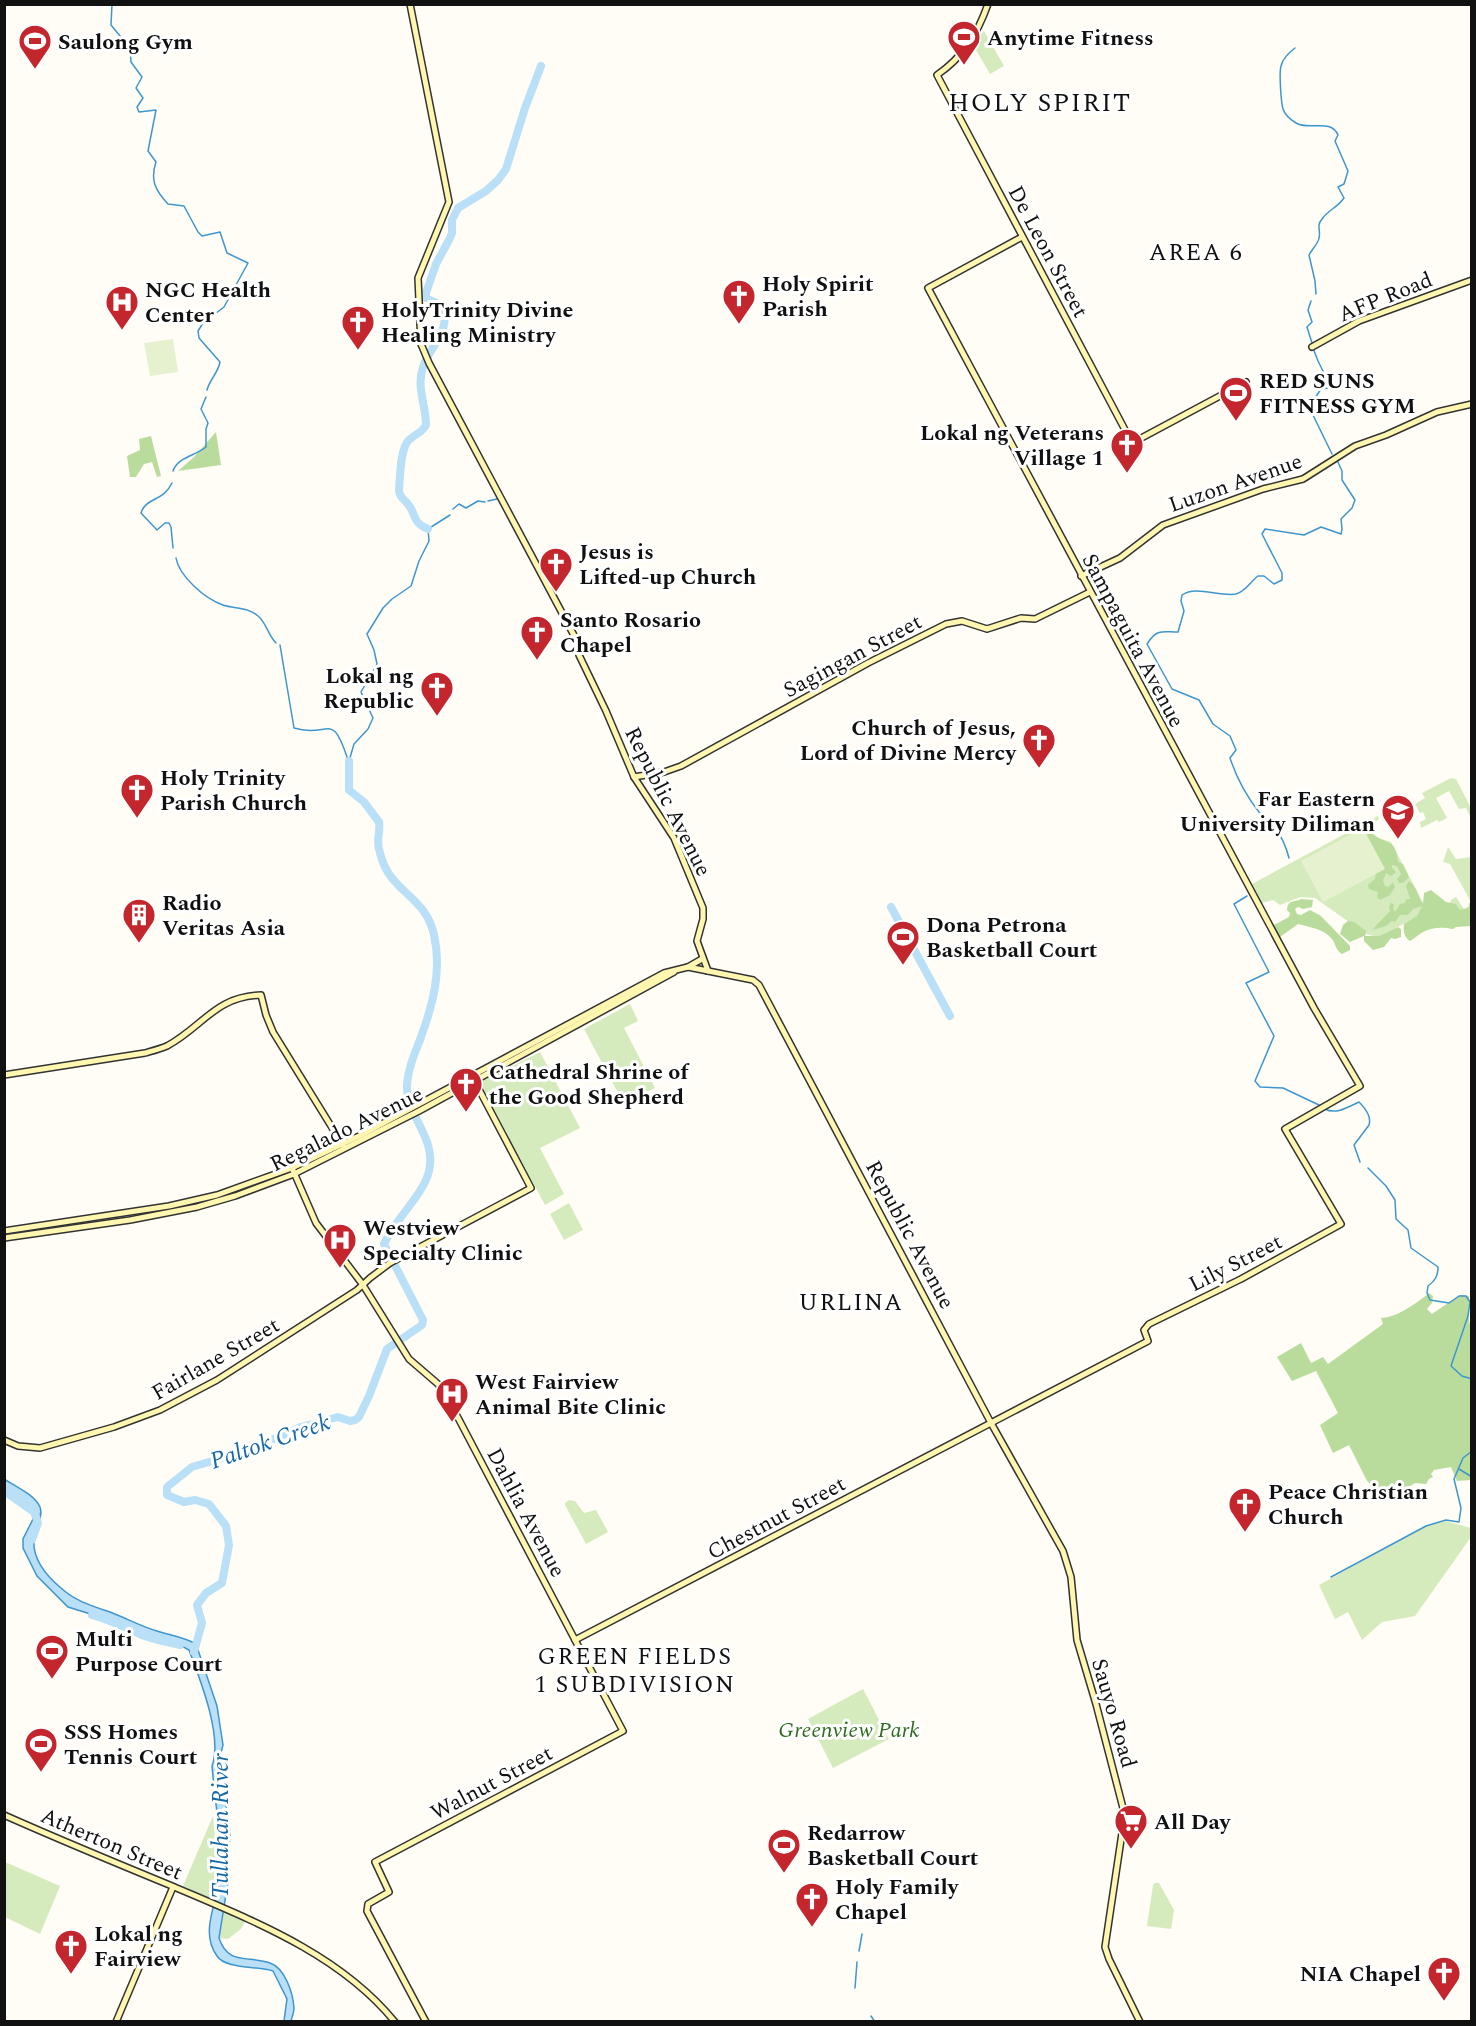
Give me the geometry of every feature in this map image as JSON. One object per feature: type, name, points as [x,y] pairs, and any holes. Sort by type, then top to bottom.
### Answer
[{"type":"street","name":"Republic Avenue","points":[[410,4],[449,202],[417,283],[421,340],[425,354],[577,641],[578,653],[618,736],[634,777],[670,830],[702,904],[704,919],[697,941],[708,971],[753,980],[759,986],[991,1423]]},
{"type":"street","name":"De Leon Street","points":[[988,4],[970,44],[954,62],[937,75],[1132,443],[1246,382]]},
{"type":"street","name":"Sampaguita Avenue","points":[[1022,237],[928,288],[1313,1006],[1360,1086],[1285,1129],[1341,1224]]},
{"type":"street","name":"AFP Road","points":[[1312,346],[1371,316],[1472,280]]},
{"type":"street","name":"Luzon Avenue","points":[[1081,576],[1120,558],[1163,525],[1263,489],[1304,478],[1355,446],[1437,412],[1472,404]]},
{"type":"street","name":"Sagingan Street","points":[[634,777],[664,772],[681,766],[868,663],[946,624],[962,621],[987,629],[1021,618],[1035,620],[1090,592]]},
{"type":"street","name":"Regalado Avenue","points":[[4,1238],[130,1220],[197,1207],[235,1196],[344,1147],[702,959]]},
{"type":"street","points":[[688,967],[708,971]]},
{"type":"street","points":[[4,1075],[161,1049],[174,1042],[227,1002],[244,996],[261,995],[273,1032],[344,1147]]},
{"type":"street","name":"Fairlane Street","points":[[4,1440],[18,1446],[40,1448],[160,1410],[221,1377],[348,1296],[390,1263],[531,1188],[473,1078]]},
{"type":"street","name":"Regalado Avenue","points":[[4,1231],[169,1206],[217,1195],[293,1171]]},
{"type":"street","name":"Dahlia Avenue","points":[[293,1171],[316,1223],[363,1285],[411,1362],[438,1384],[446,1395],[623,1731]]},
{"type":"street","name":"Lily Street","points":[[1148,1341],[1144,1328],[1149,1324],[1241,1279],[1341,1224]]},
{"type":"street","name":"Chestnut Street","points":[[575,1640],[1148,1341]]},
{"type":"street","name":"Sauyo Road","points":[[991,1423],[1059,1543],[1070,1572],[1077,1640],[1123,1808],[1122,1833],[1105,1947],[1140,2022]]},
{"type":"street","name":"Walnut Street","points":[[426,2022],[368,1914],[367,1906],[389,1892],[375,1862],[623,1731]]},
{"type":"street","name":"Atherton Street","points":[[4,1815],[209,1902],[282,1936],[341,1971],[374,1997],[395,2022]]},
{"type":"street","points":[[116,2022],[172,1887]]},
{"type":"green space","points":[[984,31],[1004,66],[990,74],[973,45]]},
{"type":"green space","points":[[173,339],[178,372],[150,376],[144,343]]},
{"type":"green space","points":[[216,432],[221,465],[178,471],[194,457]]},
{"type":"green space","points":[[151,436],[161,476],[157,477],[152,462],[144,464],[136,477],[130,477],[127,456],[140,450],[139,439]]},
{"type":"green space","points":[[1451,778],[1456,779],[1471,808],[1471,818],[1466,808],[1459,809],[1449,791],[1436,798],[1447,818],[1421,828],[1420,822],[1426,819],[1415,804],[1425,798],[1422,793]]},
{"type":"green space","points":[[1378,816],[1379,819],[1372,826],[1372,833],[1378,838],[1391,842],[1428,912],[1377,937],[1366,934],[1315,898],[1300,897],[1280,905],[1273,900],[1262,903],[1252,884]]},
{"type":"green space","points":[[1374,819],[1371,826],[1372,833],[1393,845],[1398,862],[1403,864],[1409,877],[1403,883],[1399,883],[1397,879],[1401,874],[1397,866],[1392,865],[1396,872],[1391,876],[1386,873],[1383,881],[1388,887],[1393,882],[1395,887],[1390,895],[1380,900],[1377,897],[1378,892],[1369,889],[1368,885],[1375,879],[1376,872],[1361,826]]},
{"type":"green space","points":[[1363,828],[1385,869],[1323,902],[1301,861]]},
{"type":"green space","points":[[1448,847],[1456,859],[1471,857],[1471,902],[1450,864],[1443,862]]},
{"type":"green space","points":[[1409,881],[1423,904],[1424,893],[1431,890],[1446,902],[1456,904],[1460,910],[1468,908],[1471,902],[1471,926],[1430,929],[1410,941],[1404,934],[1404,924],[1417,916],[1422,906],[1413,909],[1408,915],[1400,915],[1395,922],[1392,921],[1386,926],[1372,930],[1390,911],[1391,903],[1394,904],[1393,910],[1396,911],[1400,904],[1410,899],[1406,886]]},
{"type":"green space","points":[[1456,897],[1464,909],[1470,906],[1468,904],[1471,902],[1471,913],[1444,920],[1451,900]]},
{"type":"green space","points":[[1301,899],[1313,900],[1312,907],[1303,909],[1298,907],[1295,909],[1297,914],[1301,915],[1310,910],[1321,916],[1350,946],[1350,950],[1342,954],[1333,940],[1324,932],[1298,924],[1280,937],[1275,935],[1272,926],[1289,917],[1290,913],[1287,910],[1289,904]]},
{"type":"green space","points":[[1348,921],[1354,922],[1366,931],[1365,936],[1379,936],[1398,927],[1401,929],[1401,937],[1391,938],[1384,947],[1373,950],[1364,941],[1364,936],[1350,942],[1340,934],[1343,925]]},
{"type":"green space","points":[[630,1004],[638,1021],[624,1028],[655,1088],[624,1104],[584,1029]]},
{"type":"green space","points":[[540,1052],[580,1128],[540,1148],[564,1194],[545,1205],[479,1083]]},
{"type":"green space","points":[[569,1203],[583,1230],[564,1240],[550,1214]]},
{"type":"green space","points":[[1429,1293],[1433,1296],[1432,1303],[1427,1309],[1432,1314],[1460,1295],[1469,1296],[1469,1317],[1472,1329],[1471,1480],[1457,1481],[1451,1467],[1434,1470],[1431,1474],[1433,1477],[1426,1484],[1415,1483],[1400,1492],[1377,1494],[1366,1479],[1349,1445],[1333,1453],[1320,1425],[1338,1413],[1316,1371],[1292,1381],[1277,1357],[1301,1343],[1311,1363],[1323,1357],[1328,1364],[1383,1324],[1381,1318],[1400,1313]]},
{"type":"green space","points":[[569,1500],[575,1501],[584,1513],[596,1510],[608,1532],[586,1544],[565,1505]]},
{"type":"green space","points":[[1446,1521],[1471,1528],[1471,1537],[1415,1616],[1382,1622],[1362,1640],[1348,1612],[1335,1619],[1319,1585],[1426,1526]]},
{"type":"green space","name":"Greenview Park","points":[[863,1689],[889,1739],[833,1768],[808,1719]]},
{"type":"green space","points":[[213,1816],[218,1871],[210,1898],[183,1886]]},
{"type":"green space","points":[[5,1862],[60,1886],[40,1934],[5,1917]]},
{"type":"green space","points":[[1155,1883],[1159,1883],[1174,1910],[1171,1929],[1147,1926]]},
{"type":"green space","points":[[223,1912],[245,1922],[241,1929],[228,1939],[219,1938]]},
{"type":"water","points":[[4,1479],[29,1495],[40,1507],[41,1516],[34,1538],[36,1554],[48,1576],[61,1588],[84,1603],[196,1644],[217,1706],[223,1745],[218,1765],[221,1801],[225,1801],[230,1830],[228,1882],[219,1938],[228,1953],[240,1958],[270,1963],[280,1970],[292,1995],[294,2008],[291,2021],[284,2021],[287,1999],[273,1971],[227,1963],[217,1956],[212,1946],[211,1916],[220,1876],[219,1835],[212,1766],[215,1740],[209,1708],[189,1650],[180,1645],[140,1635],[113,1621],[68,1607],[37,1576],[23,1548],[23,1539],[33,1519],[32,1513],[5,1490]]},
{"type":"waterway","points":[[112,4],[111,25],[130,48],[131,62],[142,77],[136,88],[143,98],[137,107],[139,112],[156,110],[148,151],[156,162],[154,180],[157,189],[168,204],[184,206],[202,236],[220,232],[227,253],[248,263],[224,307],[203,323],[198,331],[199,338],[220,362],[207,390]]},
{"type":"waterway","points":[[1295,48],[1288,54],[1281,66],[1280,88],[1284,111],[1292,120],[1301,125],[1325,126],[1335,130],[1338,135],[1335,141],[1348,171],[1344,184],[1338,187],[1344,198],[1320,221],[1318,240],[1309,255],[1316,294]]},
{"type":"waterway","points":[[428,529],[419,524],[399,491],[401,464],[406,444],[426,425],[421,374],[444,324],[443,306],[426,298],[426,293],[436,264],[452,233],[452,220],[458,208],[486,191],[506,169],[541,66]]},
{"type":"waterway","points":[[1311,301],[1308,310],[1312,322],[1307,327],[1312,343]]},
{"type":"waterway","points":[[1313,348],[1330,385],[1328,388],[1321,389],[1309,407],[1332,454]]},
{"type":"waterway","points":[[173,471],[175,466],[183,460],[206,447],[208,423],[201,409],[206,397]]},
{"type":"waterway","points":[[1289,858],[1278,833],[1255,806],[1239,779],[1230,758],[1236,750],[1230,736],[1213,724],[1199,700],[1172,689],[1147,644],[1157,633],[1178,632],[1184,611],[1182,595],[1188,592],[1236,594],[1245,589],[1258,576],[1264,576],[1274,584],[1282,580],[1282,573],[1262,534],[1265,529],[1304,535],[1321,527],[1341,534],[1341,519],[1352,508],[1355,500],[1342,480],[1342,471],[1337,460]]},
{"type":"waterway","points":[[172,483],[164,493],[147,504],[141,513],[157,530],[165,523],[169,523],[173,548]]},
{"type":"waterway","points":[[488,501],[497,499]]},
{"type":"waterway","points":[[453,509],[459,504],[466,508],[478,501],[485,502]]},
{"type":"waterway","points":[[349,761],[354,744],[368,729],[373,718],[361,692],[377,664],[367,634],[383,608],[411,586],[419,561],[429,541],[428,529],[450,515]]},
{"type":"waterway","points":[[176,558],[187,579],[201,592],[223,605],[254,613],[261,619],[276,643]]},
{"type":"waterway","points":[[280,645],[294,728],[333,730],[348,760]]},
{"type":"waterway","name":"Paltok Creek","points":[[194,1652],[202,1623],[197,1605],[206,1593],[222,1583],[229,1545],[226,1526],[209,1504],[195,1500],[184,1502],[167,1495],[167,1487],[192,1467],[252,1449],[301,1427],[338,1417],[350,1421],[355,1420],[359,1417],[369,1396],[387,1349],[422,1325],[423,1320],[384,1244],[421,1189],[429,1171],[429,1148],[411,1107],[407,1085],[410,1067],[435,987],[436,948],[427,917],[417,903],[392,878],[385,866],[378,844],[379,822],[364,802],[349,790],[349,761]]},
{"type":"waterway","points":[[1247,896],[1234,904],[1269,972],[1246,983],[1274,1036],[1255,1081],[1260,1087],[1283,1088],[1319,1105]]},
{"type":"waterway","points":[[891,907],[950,1016]]},
{"type":"waterway","points":[[1325,1109],[1338,1111],[1359,1102],[1366,1110],[1370,1118],[1369,1125],[1354,1145],[1360,1162]]},
{"type":"waterway","points":[[1368,1168],[1386,1186],[1395,1200],[1396,1219],[1408,1230],[1411,1248],[1438,1267],[1436,1278],[1428,1286],[1427,1293],[1430,1300],[1449,1303],[1459,1296],[1466,1296],[1470,1302],[1468,1316],[1451,1366],[1462,1376],[1472,1379]]},
{"type":"waterway","points":[[1331,1577],[1426,1526],[1446,1520],[1459,1522],[1461,1508],[1454,1479],[1463,1458],[1472,1451]]},
{"type":"waterway","points":[[1459,1469],[1472,1477]]},
{"type":"waterway","name":"Tullahan River","points":[[4,1491],[34,1512],[38,1523],[32,1540]]},
{"type":"waterway","name":"Tullahan River","points":[[92,1615],[147,1637],[180,1645]]},
{"type":"waterway","points":[[859,1951],[862,1934]]},
{"type":"waterway","points":[[855,1988],[857,1962]]},
{"type":"waterway","points":[[871,2016],[875,2022]]},
{"type":"place","name":"Anytime Fitness","points":[[964,66]]},
{"type":"place","name":"Saulong Gym","points":[[35,70]]},
{"type":"place","name":"Holy Spirit Parish","points":[[739,325]]},
{"type":"place","name":"NGC Health Center","points":[[122,331]]},
{"type":"place","name":"HolyTrinity Divine Healing Ministry","points":[[358,351]]},
{"type":"place","name":"RED SUNS FITNESS GYM","points":[[1236,422]]},
{"type":"place","name":"Lokal ng Veterans Village 1","points":[[1127,474]]},
{"type":"place","name":"Jesus is Lifted-up Church","points":[[556,593]]},
{"type":"place","name":"Santo Rosario Chapel","points":[[537,661]]},
{"type":"place","name":"Lokal ng Republic","points":[[437,717]]},
{"type":"place","name":"Church of Jesus, Lord of Divine Mercy","points":[[1039,769]]},
{"type":"place","name":"Holy Trinity Parish Church","points":[[137,819]]},
{"type":"place","name":"Far Eastern University Diliman","points":[[1398,840]]},
{"type":"place","name":"Radio Veritas Asia","points":[[139,944]]},
{"type":"place","name":"Dona Petrona Basketball Court","points":[[903,966]]},
{"type":"place","name":"Cathedral Shrine of the Good Shepherd","points":[[466,1113]]},
{"type":"place","name":"Westview Specialty Clinic","points":[[340,1269]]},
{"type":"place","name":"West Fairview Animal Bite Clinic","points":[[452,1423]]},
{"type":"place","name":"Peace Christian Church","points":[[1245,1533]]},
{"type":"place","name":"Multi Purpose Court","points":[[52,1680]]},
{"type":"place","name":"SSS Homes Tennis Court","points":[[41,1773]]},
{"type":"place","name":"All Day","points":[[1131,1850]]},
{"type":"place","name":"Redarrow Basketball Court","points":[[784,1874]]},
{"type":"place","name":"Holy Family Chapel","points":[[812,1928]]},
{"type":"place","name":"Lokal ng Fairview","points":[[71,1975]]},
{"type":"place","name":"NIA Chapel","points":[[1444,2002]]},
{"type":"district","name":"HOLY SPIRIT","points":[[1040,102]]},
{"type":"district","name":"AREA 6","points":[[1196,252]]},
{"type":"district","name":"URLINA","points":[[851,1302]]},
{"type":"district","name":"GREEN FIELDS 1 SUBDIVISION","points":[[635,1670]]}]
